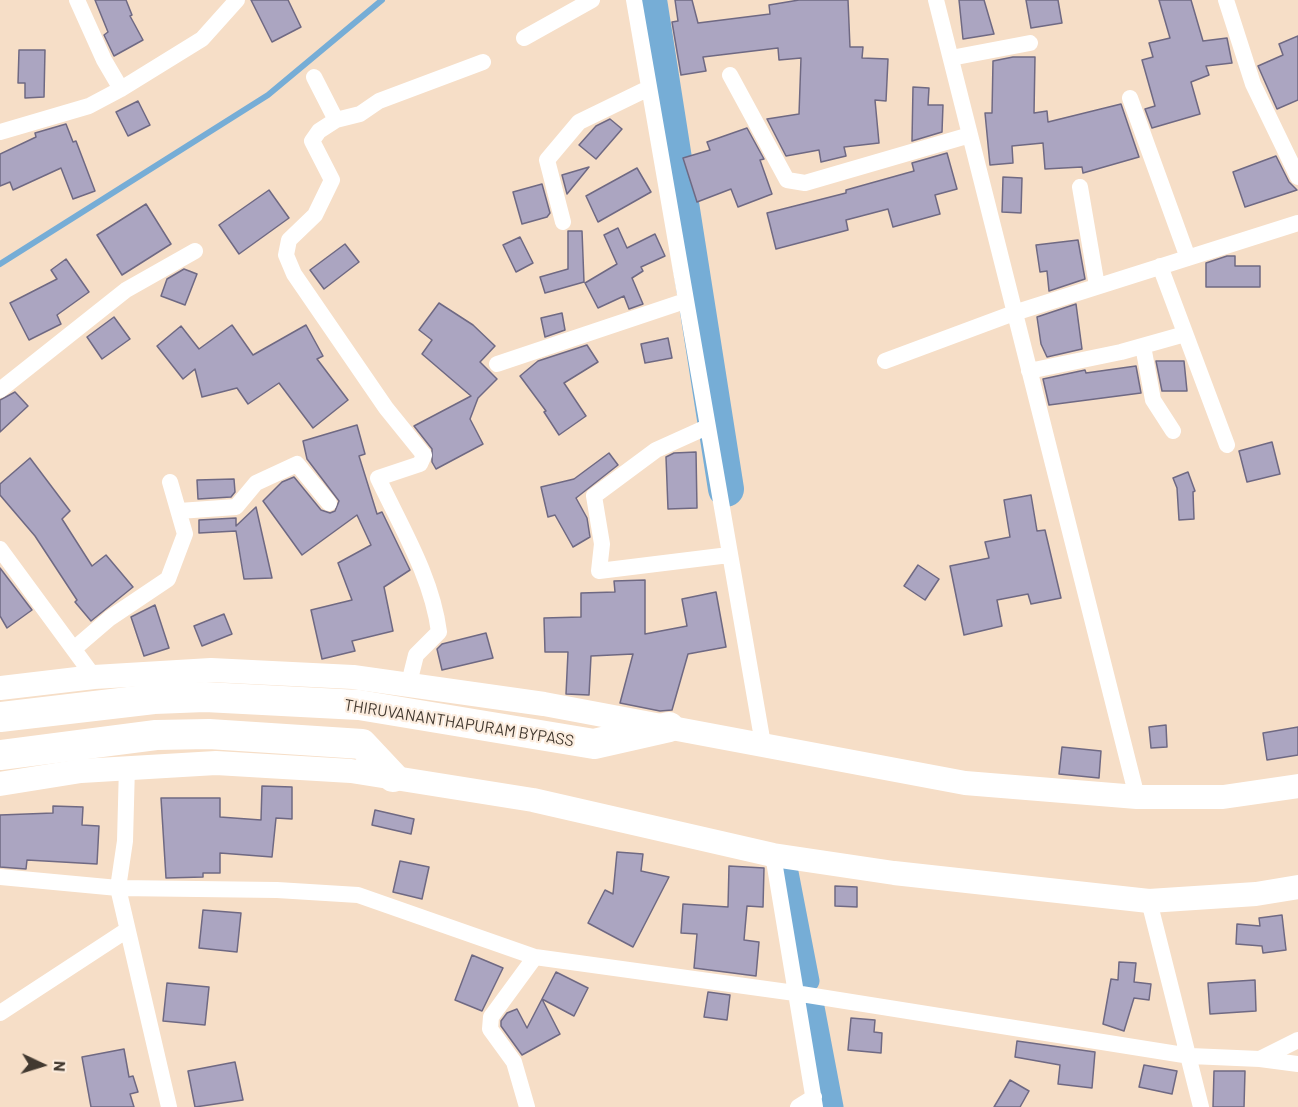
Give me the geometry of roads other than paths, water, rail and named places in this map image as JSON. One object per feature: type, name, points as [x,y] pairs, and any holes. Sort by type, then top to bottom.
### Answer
[{"type":"highway","name":"THIRUVANANTHAPURAM BYPASS","points":[[0,717],[154,699],[229,698],[359,705],[594,744],[669,727]]},
{"type":"highway","points":[[0,755],[156,735],[209,734],[362,744],[393,777]]},
{"type":"street","points":[[77,0],[104,60],[121,89]]},
{"type":"street","points":[[0,132],[89,106],[121,89],[202,39],[237,0]]},
{"type":"street","points":[[524,38],[592,0]]},
{"type":"street","points":[[634,0],[763,744]]},
{"type":"street","points":[[936,0],[1137,797]]},
{"type":"street","points":[[1226,0],[1253,84],[1298,177]]},
{"type":"street","points":[[951,58],[1030,43]]},
{"type":"street","points":[[409,683],[417,655],[439,632],[436,609],[422,572],[378,478],[420,464],[424,455],[386,408],[294,274],[286,255],[289,240],[315,215],[332,180],[312,141],[319,131],[336,120],[360,114],[379,101],[483,62]]},
{"type":"street","points":[[730,75],[787,180],[805,183],[970,135]]},
{"type":"street","points":[[314,77],[336,120]]},
{"type":"street","points":[[563,222],[547,160],[579,122],[649,88]]},
{"type":"street","points":[[1130,98],[1188,258]]},
{"type":"street","points":[[1080,187],[1097,286]]},
{"type":"street","points":[[885,361],[1014,313],[1298,223]]},
{"type":"street","points":[[0,390],[126,290],[195,251]]},
{"type":"street","points":[[1160,266],[1227,446]]},
{"type":"street","points":[[497,364],[685,301]]},
{"type":"street","points":[[1029,371],[1143,346],[1185,334]]},
{"type":"street","points":[[1143,346],[1153,400],[1173,431]]},
{"type":"street","points":[[707,427],[656,450],[594,496],[602,544],[600,571],[729,555]]},
{"type":"street","points":[[179,511],[236,507],[256,483],[297,464],[329,503]]},
{"type":"street","points":[[75,648],[110,618],[168,579],[185,534],[170,482]]},
{"type":"street","points":[[0,549],[75,648],[94,677]]},
{"type":"street","points":[[0,688],[94,677],[211,670],[409,683],[544,704],[965,783],[1137,797],[1224,797],[1298,786]]},
{"type":"street","points":[[0,784],[128,766],[216,763],[351,771],[532,800],[773,855],[894,873],[1149,901],[1256,894],[1298,887]]},
{"type":"street","points":[[128,766],[124,841],[118,888],[170,1107]]},
{"type":"street","points":[[773,855],[815,1102],[798,1107]]},
{"type":"street","points":[[0,877],[118,888],[277,890],[358,896],[535,957],[795,993],[1190,1056],[1260,1059],[1298,1064]]},
{"type":"street","points":[[1149,901],[1164,967],[1190,1056],[1201,1107]]},
{"type":"street","points":[[0,1012],[127,930]]},
{"type":"street","points":[[527,1107],[514,1062],[490,1029],[491,1017],[535,957]]},
{"type":"street","points":[[1260,1059],[1298,1040]]},
{"type":"waterway","points":[[0,264],[268,95],[382,0]]},
{"type":"waterway","points":[[649,0],[726,489]]},
{"type":"waterway","points":[[787,867],[809,981]]},
{"type":"waterway","points":[[814,1007],[833,1107]]}]
